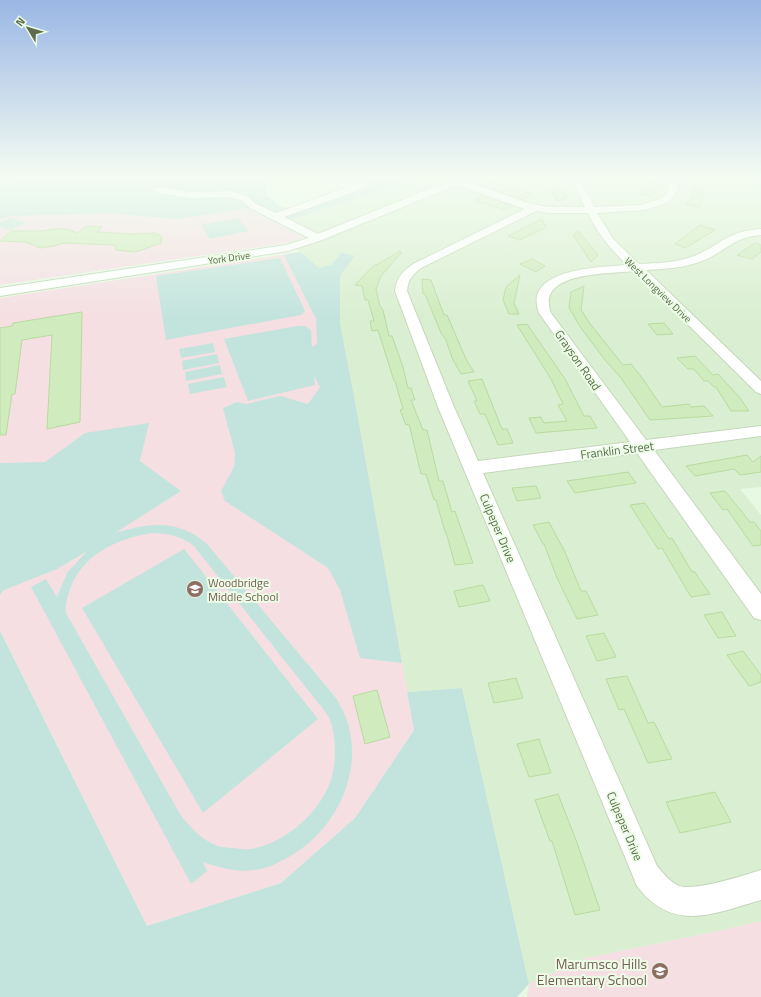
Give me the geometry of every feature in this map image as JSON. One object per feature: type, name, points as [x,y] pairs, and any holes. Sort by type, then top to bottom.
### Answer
[{"type":"street","points":[[286,223],[318,238]]},
{"type":"street","name":"York Drive","points":[[0,292],[297,246],[357,223]]},
{"type":"street","name":"Culpeper Drive","points":[[505,223],[417,266],[406,275],[401,285],[401,291],[406,305],[446,407],[647,876],[658,889],[671,899],[690,903],[761,885]]},
{"type":"street","name":"West Longview Drive","points":[[598,223],[606,238],[761,389]]},
{"type":"street","name":"Grayson Road","points":[[761,232],[746,232],[735,236],[708,254],[682,263],[580,274],[560,279],[545,290],[541,300],[545,313],[761,611]]},
{"type":"street","name":"Franklin Street","points":[[473,468],[761,432]]},
{"type":"shaded area","points":[[0,223],[277,223],[304,237],[287,243],[0,285]]},
{"type":"shaded area","points":[[0,223],[26,223],[9,230],[0,227]]},
{"type":"shaded area","points":[[214,223],[241,223],[248,231],[210,239],[201,225]]},
{"type":"shaded area","points":[[282,223],[761,223],[761,487],[740,489],[761,515],[761,921],[587,958],[529,984],[462,688],[407,692],[340,323],[300,252],[287,243],[303,237],[277,224]]},
{"type":"shaded area","name":"Woodbridge Middle School","points":[[300,252],[355,401],[414,730],[355,818],[281,883],[147,926],[0,631],[0,595],[4,590],[0,589],[0,298]]},
{"type":"shaded area","points":[[300,252],[319,268],[331,265],[341,253],[355,256],[340,275],[340,323],[402,663],[360,658],[340,590],[328,568],[225,501],[221,491],[234,467],[235,453],[223,408],[237,402],[246,404],[280,396],[308,404],[320,387],[314,376],[315,385],[248,401],[224,339],[297,326],[305,326],[311,330],[312,347],[317,344],[316,319],[284,255]]},
{"type":"shaded area","points":[[280,258],[305,311],[301,315],[166,340],[156,276]]},
{"type":"shaded area","points":[[213,343],[215,352],[181,358],[179,349]]},
{"type":"shaded area","points":[[217,354],[219,363],[183,370],[182,361]]},
{"type":"shaded area","points":[[220,365],[222,374],[186,381],[185,372]]},
{"type":"shaded area","points":[[224,377],[227,387],[190,394],[188,384]]},
{"type":"shaded area","points":[[149,423],[140,461],[181,491],[115,533],[152,525],[163,525],[186,530],[197,536],[208,545],[336,698],[347,720],[352,743],[351,766],[346,789],[336,810],[322,829],[305,846],[285,859],[272,865],[253,870],[238,871],[203,862],[207,871],[191,884],[31,587],[46,579],[57,597],[67,573],[87,551],[57,569],[4,590],[0,595],[0,463],[45,462],[85,433]],"holes":[[[154,533],[170,535],[193,545],[322,707],[331,722],[335,745],[335,761],[328,788],[313,811],[303,822],[292,831],[268,844],[253,849],[226,848],[218,846],[203,838],[187,823],[180,814],[66,613],[69,592],[74,579],[92,558],[102,550],[115,544],[141,535]]]},
{"type":"shaded area","points":[[184,549],[318,719],[203,813],[82,608]]},
{"type":"shaded area","points":[[0,631],[147,926],[281,883],[355,818],[414,730],[407,692],[462,688],[529,984],[517,997],[0,997]]},
{"type":"shaded area","name":"Marumsco Hills Elementary School","points":[[761,921],[761,997],[527,997],[529,984],[587,958]]},
{"type":"building","points":[[535,223],[544,223],[546,227],[520,240],[508,236]]},
{"type":"building","points":[[700,225],[715,230],[685,248],[675,244]]},
{"type":"building","points":[[86,226],[102,227],[97,232],[130,234],[155,233],[162,237],[161,243],[136,252],[116,250],[115,245],[64,243],[40,248],[26,242],[0,241],[12,231],[66,229],[78,233]]},
{"type":"building","points":[[578,231],[598,255],[591,262],[573,235]]},
{"type":"building","points":[[755,243],[761,245],[761,252],[752,259],[737,255]]},
{"type":"building","points":[[400,251],[401,253],[381,276],[376,289],[380,307],[383,310],[389,336],[392,336],[403,367],[408,388],[411,388],[415,400],[411,400],[423,430],[427,430],[439,481],[443,481],[452,512],[455,511],[473,563],[455,565],[436,500],[434,500],[426,474],[421,474],[409,424],[406,425],[400,410],[403,409],[378,330],[372,331],[370,321],[374,321],[368,300],[365,300],[362,286],[355,285],[374,265]]},
{"type":"building","points":[[532,259],[545,266],[536,272],[520,264]]},
{"type":"building","points":[[520,275],[514,303],[519,314],[509,314],[503,300],[506,287]]},
{"type":"building","points":[[422,279],[431,280],[444,315],[447,315],[467,361],[474,372],[461,374],[452,358],[446,340],[441,333],[425,294],[423,294]]},
{"type":"building","points":[[584,286],[581,310],[623,365],[631,364],[662,407],[689,404],[691,407],[704,406],[713,416],[650,420],[621,378],[605,360],[581,328],[569,308],[571,292]]},
{"type":"building","points":[[82,312],[80,422],[47,429],[52,335],[22,340],[15,394],[12,394],[6,435],[0,435],[0,328],[12,326],[13,323]]},
{"type":"building","points":[[664,323],[673,334],[657,335],[648,324]]},
{"type":"building","points":[[527,324],[565,379],[584,416],[590,416],[597,428],[536,433],[529,418],[541,417],[544,423],[567,421],[558,405],[563,404],[551,379],[517,325]]},
{"type":"building","points":[[695,356],[713,375],[718,374],[740,398],[749,411],[731,411],[716,387],[708,381],[704,381],[694,369],[688,369],[677,358]]},
{"type":"building","points":[[482,379],[502,429],[507,429],[513,443],[498,445],[485,414],[480,414],[474,401],[477,401],[468,381]]},
{"type":"building","points":[[747,455],[753,462],[761,456],[761,472],[740,475],[734,469],[695,476],[686,466]]},
{"type":"building","points":[[628,472],[636,483],[575,493],[567,481]]},
{"type":"building","points":[[536,486],[541,498],[517,501],[512,488]]},
{"type":"building","points":[[725,491],[750,522],[754,522],[761,531],[761,545],[753,546],[727,509],[723,510],[710,493]]},
{"type":"building","points":[[645,503],[669,539],[672,538],[692,572],[694,571],[710,594],[691,597],[662,548],[658,549],[630,505]]},
{"type":"building","points":[[549,522],[565,552],[581,591],[586,591],[598,615],[577,619],[557,578],[544,544],[533,525]]},
{"type":"building","points":[[483,585],[490,601],[459,607],[454,591]]},
{"type":"building","points":[[722,612],[736,636],[718,638],[704,615]]},
{"type":"building","points":[[604,633],[616,657],[597,661],[586,636]]},
{"type":"building","points":[[743,651],[761,675],[761,682],[749,686],[727,655]]},
{"type":"building","points":[[627,676],[648,723],[654,722],[672,759],[648,763],[624,709],[619,710],[606,679]]},
{"type":"building","points":[[516,678],[523,698],[494,703],[488,683]]},
{"type":"building","points":[[377,690],[390,737],[365,744],[353,696]]},
{"type":"building","points":[[539,739],[551,773],[529,777],[517,744]]},
{"type":"building","points":[[715,792],[731,822],[680,833],[666,802]]},
{"type":"building","points":[[558,794],[576,840],[600,910],[575,915],[552,841],[550,841],[535,800]]},
{"type":"place","name":"Woodbridge Middle School","points":[[195,589]]},
{"type":"place","name":"Marumsco Hills Elementary School","points":[[660,971]]}]
